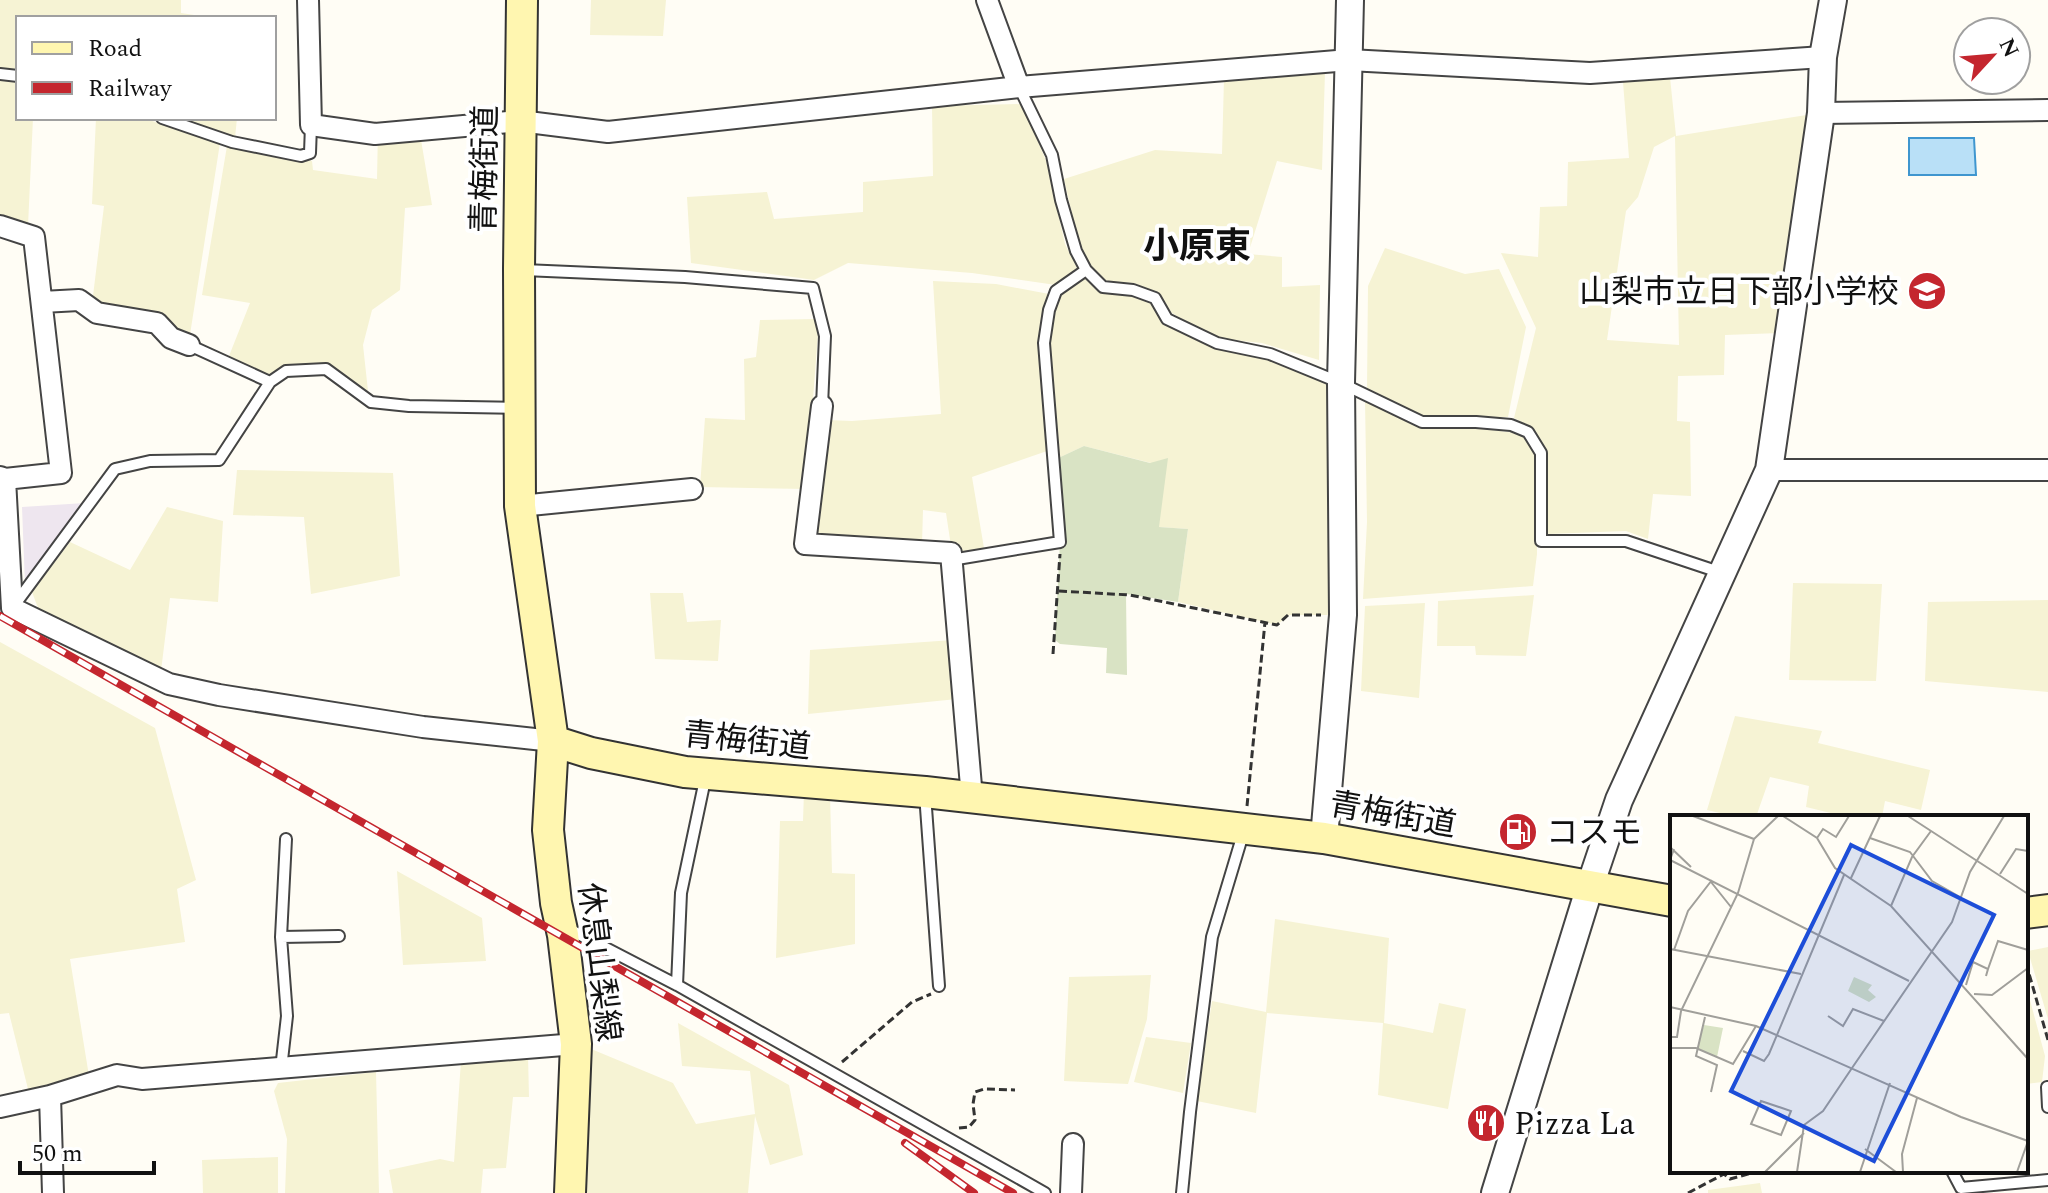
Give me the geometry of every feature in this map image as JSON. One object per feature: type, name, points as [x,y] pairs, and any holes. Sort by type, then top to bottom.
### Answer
[{"type":"main road","name":"青梅街道","points":[[522,0],[520,506],[553,741],[591,753],[685,772],[925,792],[1324,838],[1670,901]]},
{"type":"main road","name":"休息山梨線","points":[[553,741],[548,830],[576,1044],[570,1193]]},
{"type":"main road","points":[[2028,913],[2048,910]]},
{"type":"street","points":[[308,0],[311,125],[375,134],[520,121],[608,132],[1019,87],[1349,60],[1590,73],[1823,57]]},
{"type":"street","points":[[987,0],[1019,87]]},
{"type":"street","points":[[1324,838],[1343,615],[1341,383],[1350,0]]},
{"type":"street","points":[[1495,1193],[1619,800],[1769,470],[1821,113],[1823,57],[1833,0]]},
{"type":"street","points":[[1821,113],[2048,110]]},
{"type":"street","points":[[0,226],[34,237],[61,473],[3,478],[6,612],[169,684],[219,695],[423,727],[553,741]]},
{"type":"street","points":[[42,302],[79,300],[97,313],[157,323],[171,338],[189,345]]},
{"type":"street","points":[[822,406],[805,544],[951,553],[972,798]]},
{"type":"street","points":[[1769,470],[2048,470]]},
{"type":"street","points":[[520,506],[692,489]]},
{"type":"street","points":[[0,1107],[50,1096],[117,1075],[142,1079],[576,1044]]},
{"type":"street","points":[[50,1096],[53,1193]]},
{"type":"street","points":[[1071,1193],[1073,1144]]},
{"type":"lane","points":[[1019,87],[1052,155],[1076,251],[1086,270],[1103,287],[1133,290],[1155,298],[1167,319],[1217,343],[1270,354],[1341,383],[1422,422],[1511,425],[1528,432],[1541,453],[1541,541],[1626,541],[1723,573]]},
{"type":"lane","points":[[168,120],[232,142],[301,156],[310,153],[311,125]]},
{"type":"lane","points":[[519,269],[685,277],[813,288],[825,336],[822,406]]},
{"type":"lane","points":[[951,560],[1060,542],[1044,343],[1049,310],[1056,291],[1086,270]]},
{"type":"lane","points":[[189,345],[270,382]]},
{"type":"lane","points":[[6,612],[115,469],[150,461],[219,460],[270,382],[286,371],[326,369],[371,402],[409,406],[521,408]]},
{"type":"lane","points":[[677,985],[681,893],[706,773]]},
{"type":"lane","points":[[925,792],[939,986]]},
{"type":"lane","points":[[1182,1193],[1212,937],[1245,828]]},
{"type":"lane","points":[[281,1069],[287,1016],[281,937],[286,839]]},
{"type":"lane","points":[[560,924],[677,985],[1045,1193]]},
{"type":"lane","points":[[281,937],[339,936]]},
{"type":"lane","points":[[2047,1087],[2048,1107]]},
{"type":"lane","points":[[1953,1173],[1961,1188],[2048,1180]]},
{"type":"path","points":[[1053,654],[1060,542]]},
{"type":"path","points":[[1059,591],[1130,595],[1277,625],[1288,615],[1343,615]]},
{"type":"path","points":[[1245,828],[1265,622]]},
{"type":"path","points":[[2028,970],[2048,1040]]},
{"type":"path","points":[[830,1071],[912,1002],[934,993],[939,986]]},
{"type":"path","points":[[937,1132],[969,1127],[975,1120],[975,1092],[984,1089],[1015,1090]]},
{"type":"path","points":[[1688,1193],[1724,1174],[1730,1179],[1752,1173]]},
{"type":"shaded area","points":[[0,0],[181,0],[181,13],[201,16],[16,16],[16,73],[0,70]]},
{"type":"shaded area","points":[[591,0],[666,0],[663,36],[590,35]]},
{"type":"shaded area","points":[[1325,72],[1322,170],[1277,161],[1248,254],[1282,257],[1282,287],[1320,285],[1319,360],[1262,343],[1214,338],[1172,313],[1159,294],[1134,283],[1107,282],[1089,264],[1078,241],[1064,179],[1155,150],[1222,154],[1224,78]]},
{"type":"shaded area","points":[[0,77],[16,80],[16,120],[33,120],[28,226],[0,221]]},
{"type":"shaded area","points":[[1670,77],[1676,136],[1813,114],[1780,333],[1725,335],[1724,375],[1678,376],[1677,421],[1690,422],[1691,496],[1653,494],[1648,539],[1626,531],[1547,534],[1547,455],[1533,428],[1514,418],[1536,328],[1501,253],[1538,257],[1540,207],[1567,206],[1568,162],[1629,158],[1623,82]],"holes":[[[1675,136],[1679,345],[1607,340],[1626,211],[1638,197],[1654,147]]]},
{"type":"shaded area","points":[[1022,104],[1047,163],[1065,244],[1077,268],[1056,285],[972,273],[848,263],[814,280],[691,263],[687,197],[767,192],[774,219],[863,212],[863,182],[933,176],[932,106]]},
{"type":"shaded area","points":[[96,120],[149,120],[220,143],[189,341],[92,304],[104,206],[92,204]]},
{"type":"shaded area","points":[[178,120],[237,120],[235,138]]},
{"type":"shaded area","points":[[419,128],[432,205],[405,208],[400,290],[372,310],[363,345],[368,391],[326,364],[285,367],[272,377],[229,356],[250,303],[202,295],[227,146],[312,161],[313,170],[377,179],[378,129]]},
{"type":"shaded area","points":[[1385,248],[1465,274],[1499,269],[1526,327],[1508,417],[1423,417],[1367,388],[1368,286]]},
{"type":"shaded area","points":[[1086,270],[1103,287],[1155,298],[1167,319],[1217,343],[1270,354],[1341,383],[1343,615],[1289,615],[1277,625],[1178,602],[1188,529],[1159,527],[1151,463],[1084,446],[1054,460],[1044,343],[1056,291]]},
{"type":"shaded area","points":[[933,281],[996,284],[1049,294],[1042,330],[1047,451],[972,477],[984,548],[958,553],[951,546],[946,513],[923,510],[922,544],[810,540],[827,420],[941,414]]},
{"type":"shaded area","points":[[815,319],[818,334],[806,489],[700,487],[705,418],[745,420],[744,359],[756,357],[760,320]]},
{"type":"shaded area","points":[[1365,401],[1424,429],[1477,428],[1515,433],[1526,438],[1537,457],[1537,554],[1533,586],[1363,599],[1367,522]]},
{"type":"shaded area","points":[[237,470],[393,473],[400,576],[311,594],[304,517],[233,515]]},
{"type":"shaded area","points":[[85,503],[25,584],[22,507]]},
{"type":"shaded area","points":[[167,507],[223,521],[218,602],[170,598],[161,671],[38,608],[32,592],[70,542],[130,570]]},
{"type":"shaded area","points":[[1793,583],[1882,584],[1876,681],[1789,680]]},
{"type":"shaded area","points":[[650,593],[683,593],[687,622],[721,620],[718,661],[655,659]]},
{"type":"shaded area","points":[[1534,595],[1526,656],[1476,655],[1475,646],[1437,646],[1438,601]]},
{"type":"shaded area","points":[[2048,600],[2048,692],[1925,681],[1928,602]]},
{"type":"shaded area","points":[[1425,603],[1419,698],[1361,691],[1365,606]]},
{"type":"shaded area","points":[[953,640],[957,699],[808,714],[810,650]]},
{"type":"shaded area","points":[[0,642],[155,728],[196,880],[177,889],[185,942],[70,959],[89,1076],[29,1093],[9,1013],[0,1014]]},
{"type":"shaded area","points":[[1735,716],[1822,731],[1818,743],[1930,770],[1921,810],[1885,801],[1882,815],[1839,815],[1806,807],[1809,786],[1770,777],[1757,815],[1728,815],[1707,810]]},
{"type":"shaded area","points":[[804,791],[830,794],[832,873],[855,874],[855,944],[776,958],[780,821],[803,821]]},
{"type":"shaded area","points":[[397,871],[482,918],[486,961],[403,965]]},
{"type":"shaded area","points":[[1275,919],[1389,938],[1384,1023],[1433,1033],[1439,1003],[1466,1009],[1448,1109],[1378,1095],[1383,1023],[1267,1013],[1256,1113],[1197,1101],[1212,1001],[1266,1012]]},
{"type":"shaded area","points":[[2048,947],[2048,1019],[2028,951]]},
{"type":"shaded area","points":[[1151,975],[1147,1019],[1128,1084],[1064,1081],[1069,977]]},
{"type":"shaded area","points":[[2028,993],[2045,1056],[2042,1082],[2028,1084]]},
{"type":"shaded area","points":[[678,1023],[789,1085],[803,1155],[770,1165],[755,1116],[748,1193],[577,1193],[584,1046],[673,1083],[696,1124],[755,1114],[750,1071],[682,1066]]},
{"type":"shaded area","points":[[1146,1037],[1191,1043],[1183,1093],[1134,1082]]},
{"type":"shaded area","points":[[528,1055],[529,1097],[513,1097],[506,1168],[483,1169],[481,1193],[393,1193],[389,1170],[440,1159],[454,1162],[461,1061]]},
{"type":"shaded area","points":[[376,1072],[379,1193],[285,1193],[287,1139],[274,1091],[278,1083]]},
{"type":"shaded area","points":[[278,1157],[278,1193],[203,1193],[202,1160]]},
{"type":"shaded area","points":[[1760,1183],[1762,1193],[1708,1193],[1708,1190]]},
{"type":"green space","points":[[1084,446],[1150,463],[1168,458],[1159,527],[1188,529],[1178,602],[1126,594],[1127,675],[1106,673],[1107,648],[1060,644],[1055,640],[1060,542],[1054,460]]},
{"type":"water","points":[[1909,138],[1974,138],[1976,175],[1909,175]]},
{"type":"railway","points":[[0,616],[1013,1193]]},
{"type":"railway","points":[[905,1143],[974,1193]]},
{"type":"place","name":"山梨市立日下部小学校","points":[[1927,291]]},
{"type":"place","name":"コスモ","points":[[1518,832]]},
{"type":"place","name":"Pizza La","points":[[1486,1123]]},
{"type":"district","name":"小原東","points":[[1197,245]]}]
